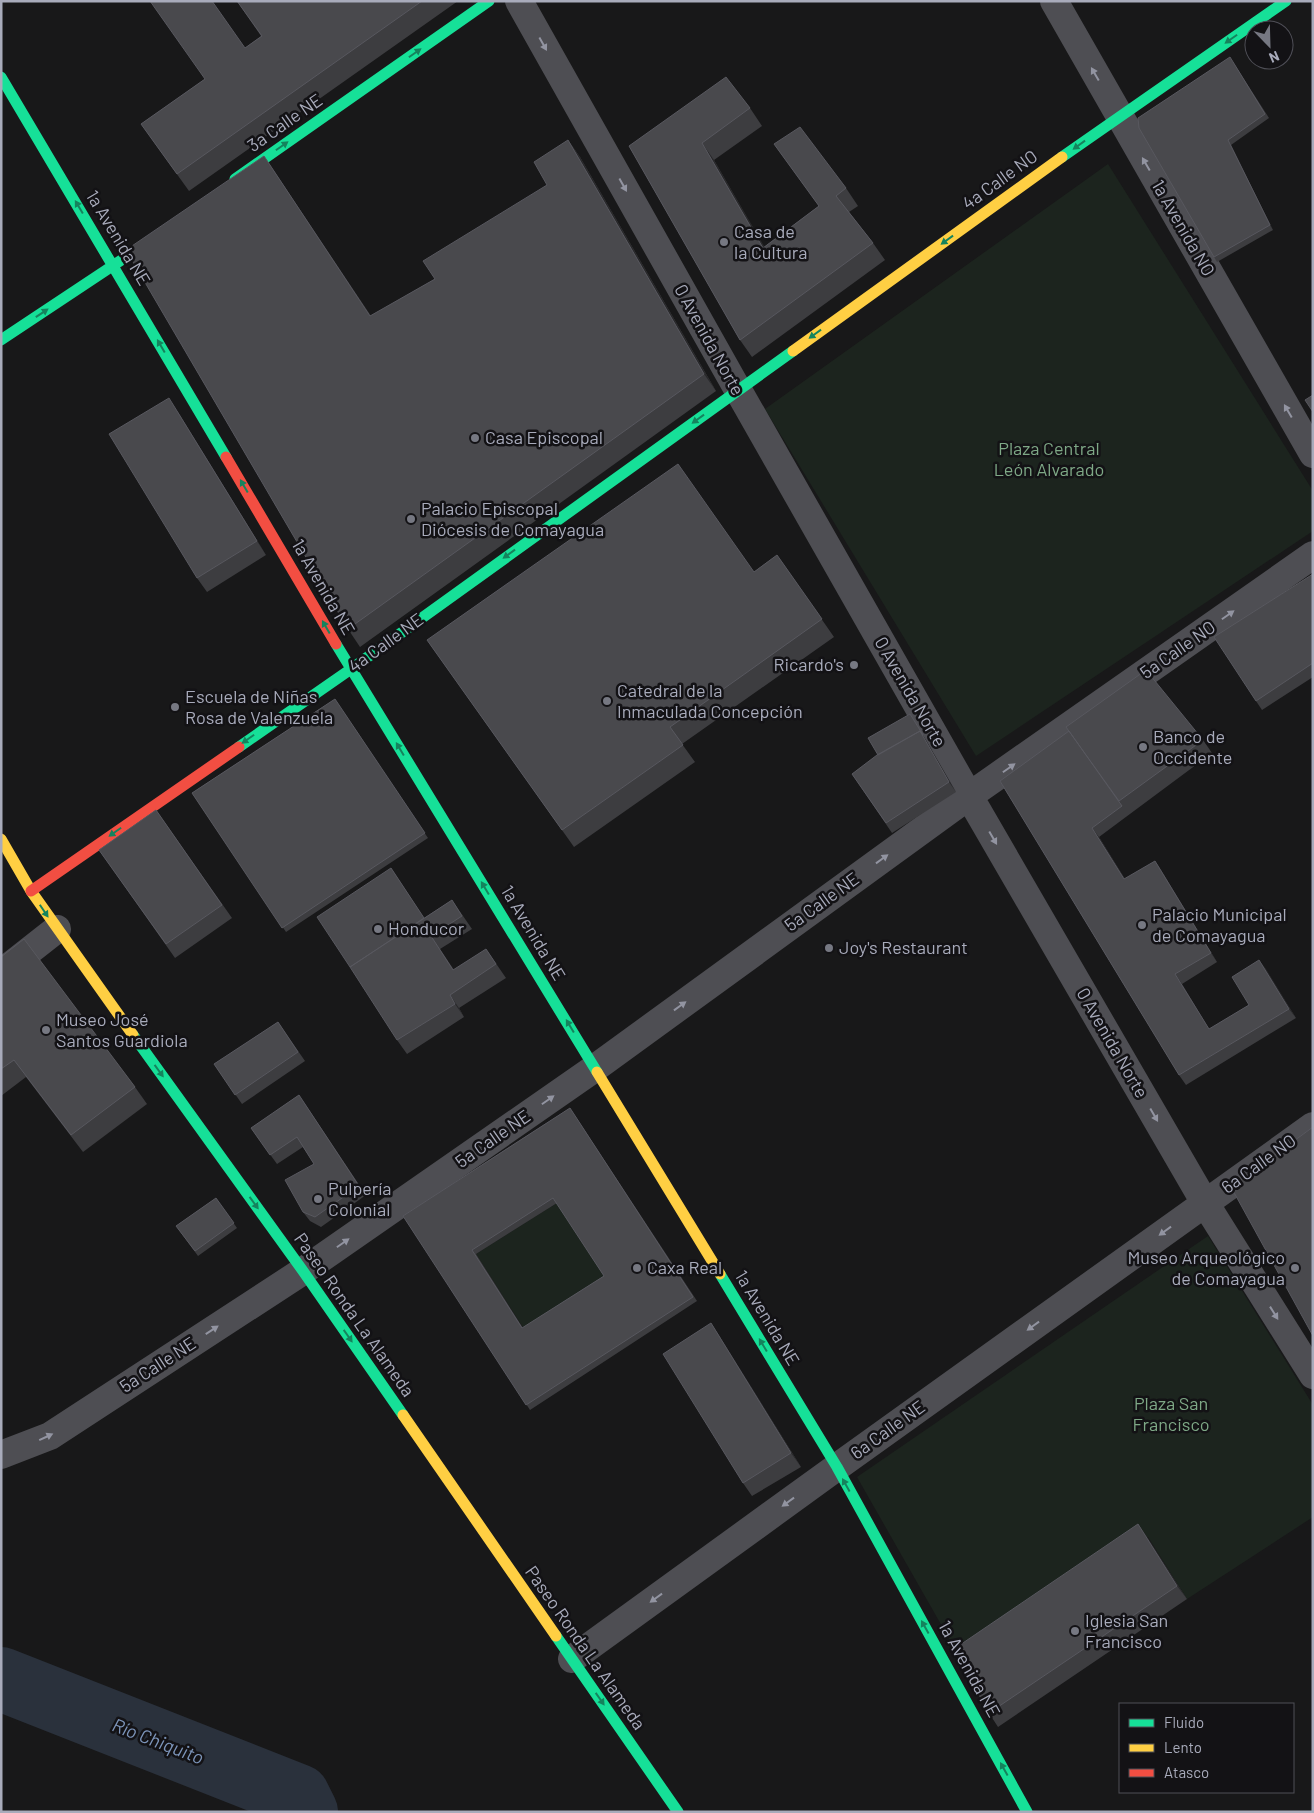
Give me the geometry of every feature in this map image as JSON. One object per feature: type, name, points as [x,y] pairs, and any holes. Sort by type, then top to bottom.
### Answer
[{"type":"street","name":"3a Calle NE","points":[[228,185],[489,1]]},
{"type":"street","name":"0 Avenida Norte","points":[[519,1],[969,796],[1205,1203],[1313,1375]]},
{"type":"street","name":"1a Avenida NO","points":[[1054,1],[1313,454]]},
{"type":"street","name":"4a Calle NO","points":[[738,390],[1119,116],[1286,1]]},
{"type":"street","name":"1a Avenida NE","points":[[1,77],[114,265],[351,669],[837,1467],[1027,1812]]},
{"type":"street","points":[[1,340],[138,248]]},
{"type":"street","name":"4a Calle NE","points":[[31,891],[351,669],[738,390]]},
{"type":"street","name":"5a Calle NO","points":[[969,796],[1313,555]]},
{"type":"street","name":"5a Calle NE","points":[[1,1455],[50,1436],[303,1271],[595,1068],[969,796]]},
{"type":"street","name":"Paseo Ronda La Alameda","points":[[1,839],[31,891],[57,929],[303,1271],[678,1812]]},
{"type":"street","points":[[1,973],[57,929]]},
{"type":"street","name":"6a Calle NO","points":[[1205,1203],[1313,1126]]},
{"type":"street","name":"6a Calle NE","points":[[572,1659],[1205,1203]]},
{"type":"green space","name":"Plaza Central León Alvarado","points":[[1108,164],[1313,491],[1313,531],[976,756],[765,409]]},
{"type":"green space","points":[[557,1203],[607,1281],[526,1332],[476,1254]]},
{"type":"green space","name":"Plaza San Francisco","points":[[1208,1236],[1313,1405],[1313,1517],[1187,1599],[1148,1537],[963,1663],[857,1477]]},
{"type":"building","points":[[150,1],[212,1],[245,48],[262,36],[237,1],[422,1],[177,174],[141,124],[205,79]]},
{"type":"building","points":[[1230,57],[1265,114],[1228,140],[1270,225],[1214,257],[1139,128],[1138,118]]},
{"type":"building","name":"Casa de la Cultura","points":[[726,77],[750,108],[702,143],[763,248],[819,206],[774,144],[800,127],[846,188],[836,196],[873,243],[740,340],[629,146]]},
{"type":"building","name":"Palacio Episcopal Diócesis de Comayagua","points":[[568,140],[704,374],[348,629],[126,250],[264,156],[370,316],[435,279],[423,261],[547,185],[534,162]]},
{"type":"building","points":[[1313,395],[1313,412],[1305,400]]},
{"type":"building","points":[[169,398],[257,541],[197,578],[109,434]]},
{"type":"building","name":"Catedral de la Inmaculada Concepción","points":[[678,464],[754,572],[777,555],[822,619],[670,727],[683,745],[562,830],[427,640]]},
{"type":"building","points":[[1313,574],[1313,663],[1256,701],[1214,637]]},
{"type":"building","name":"Banco de Occidente","points":[[1146,670],[1203,740],[1119,801],[1066,727]]},
{"type":"building","points":[[335,699],[425,833],[282,928],[192,793]]},
{"type":"building","points":[[910,714],[923,735],[920,731],[878,755],[868,738]]},
{"type":"building","points":[[920,731],[949,782],[886,823],[852,774],[877,755]]},
{"type":"building","name":"Palacio Municipal de Comayagua","points":[[1069,731],[1122,806],[1092,828],[1124,879],[1155,861],[1211,953],[1175,974],[1209,1029],[1249,1005],[1232,977],[1259,960],[1289,1009],[1179,1075],[1000,781]]},
{"type":"building","points":[[156,810],[222,905],[166,944],[99,850]]},
{"type":"building","name":"Honducor","points":[[391,868],[424,918],[350,967],[317,917]]},
{"type":"building","points":[[452,900],[462,916],[431,936],[453,970],[486,949],[496,964],[450,995],[455,1004],[397,1040],[350,967]]},
{"type":"building","name":"Museo José Santos Guardiola","points":[[24,939],[135,1087],[71,1135],[14,1060],[1,1069],[1,957]]},
{"type":"building","points":[[278,1022],[298,1052],[235,1095],[214,1064]]},
{"type":"building","points":[[299,1095],[359,1186],[315,1217],[303,1212],[285,1180],[314,1164],[297,1137],[270,1155],[251,1128]]},
{"type":"building","name":"Caxa Real","points":[[570,1108],[693,1297],[526,1405],[403,1216]],"holes":[[[553,1198],[604,1276],[522,1328],[472,1250]]]},
{"type":"building","name":"Museo Arqueológico de Comayagua","points":[[1313,1127],[1313,1336],[1231,1187]]},
{"type":"building","points":[[216,1198],[234,1223],[195,1251],[176,1226]]},
{"type":"building","points":[[711,1323],[791,1453],[743,1483],[663,1354]]},
{"type":"building","name":"Iglesia San Francisco","points":[[1138,1524],[1177,1586],[989,1713],[954,1649]]},
{"type":"waterway","name":"Río Chiquito","points":[[1,1679],[298,1796],[306,1812]]},
{"type":"traffic: fast","points":[[235,179],[489,1]]},
{"type":"traffic: fast","points":[[1062,157],[1286,1]]},
{"type":"traffic: fast","points":[[1,77],[226,457]]},
{"type":"traffic: fast","points":[[1,340],[129,255]]},
{"type":"traffic: fast","points":[[239,747],[351,669],[793,351]]},
{"type":"traffic: fast","points":[[336,644],[597,1072]]},
{"type":"traffic: fast","points":[[133,1035],[303,1271],[403,1415]]},
{"type":"traffic: fast","points":[[720,1274],[837,1467],[1027,1812]]},
{"type":"traffic: fast","points":[[556,1636],[678,1812]]},
{"type":"traffic: slow","points":[[793,351],[1062,157]]},
{"type":"traffic: slow","points":[[1,839],[31,891],[133,1035]]},
{"type":"traffic: slow","points":[[597,1072],[720,1274]]},
{"type":"traffic: slow","points":[[403,1415],[556,1636]]},
{"type":"traffic: jam","points":[[226,457],[336,644]]},
{"type":"traffic: jam","points":[[31,891],[239,747]]},
{"type":"place","name":"Casa de la Cultura","points":[[724,242]]},
{"type":"place","name":"Casa Episcopal","points":[[475,438]]},
{"type":"place","name":"Palacio Episcopal Diócesis de Comayagua","points":[[411,519]]},
{"type":"place","name":"Ricardo's","points":[[854,665]]},
{"type":"place","name":"Catedral de la Inmaculada Concepción","points":[[607,701]]},
{"type":"place","name":"Escuela de Niñas Rosa de Valenzuela","points":[[175,707]]},
{"type":"place","name":"Banco de Occidente","points":[[1143,747]]},
{"type":"place","name":"Palacio Municipal de Comayagua","points":[[1142,925]]},
{"type":"place","name":"Honducor","points":[[378,929]]},
{"type":"place","name":"Joy's Restaurant","points":[[829,948]]},
{"type":"place","name":"Museo José Santos Guardiola","points":[[46,1030]]},
{"type":"place","name":"Pulpería Colonial","points":[[318,1199]]},
{"type":"place","name":"Caxa Real","points":[[637,1268]]},
{"type":"place","name":"Museo Arqueológico de Comayagua","points":[[1295,1268]]},
{"type":"place","name":"Iglesia San Francisco","points":[[1075,1631]]}]
